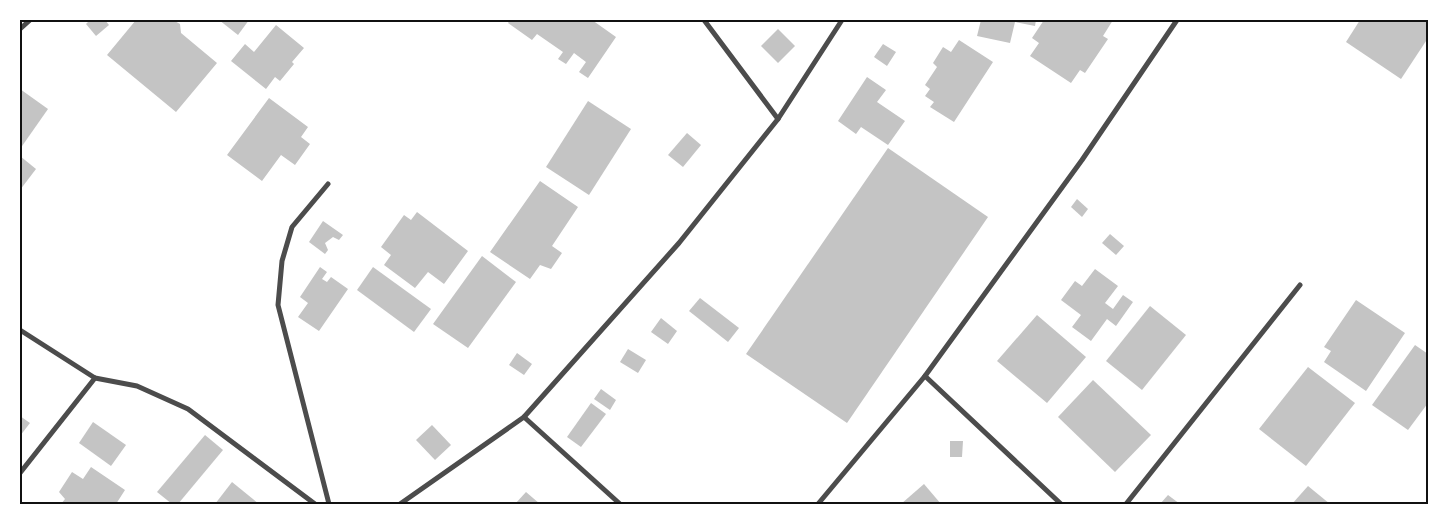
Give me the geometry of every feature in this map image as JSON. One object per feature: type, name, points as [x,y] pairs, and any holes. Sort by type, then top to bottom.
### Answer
[{"type":"street","points":[[20,29],[30,20]]},
{"type":"street","points":[[704,20],[778,119]]},
{"type":"street","points":[[400,504],[524,417],[679,243],[778,119],[842,20]]},
{"type":"street","points":[[818,504],[925,376],[1082,160],[1177,20]]},
{"type":"street","points":[[328,184],[292,227],[282,261],[278,305],[329,504]]},
{"type":"street","points":[[1126,504],[1300,285]]},
{"type":"street","points":[[20,330],[94,378],[137,386],[188,410],[315,504]]},
{"type":"street","points":[[925,376],[1061,504]]},
{"type":"street","points":[[20,473],[94,378]]},
{"type":"street","points":[[524,417],[620,504]]},
{"type":"building","points":[[90,20],[105,20],[109,25],[96,36],[86,24]]},
{"type":"building","points":[[136,20],[173,20],[180,24],[181,33],[217,63],[176,112],[107,55]]},
{"type":"building","points":[[219,20],[249,20],[238,35]]},
{"type":"building","points":[[510,20],[592,20],[616,37],[588,78],[579,72],[586,62],[574,53],[566,64],[558,59],[563,52],[537,34],[532,40],[508,23]]},
{"type":"building","points":[[981,20],[1036,20],[1035,26],[1015,22],[1010,43],[977,36]]},
{"type":"building","points":[[1044,20],[1113,20],[1103,36],[1108,39],[1085,73],[1080,70],[1071,83],[1030,56],[1039,43],[1032,38]]},
{"type":"building","points":[[1360,20],[1423,20],[1428,23],[1428,38],[1401,79],[1346,42]]},
{"type":"building","points":[[276,25],[304,48],[280,81],[275,77],[266,89],[231,61],[245,44],[254,52]]},
{"type":"building","points":[[778,29],[795,46],[778,63],[761,46]]},
{"type":"building","points":[[959,40],[993,62],[954,122],[930,107],[934,102],[925,96],[930,89],[925,85],[937,67],[933,63],[943,47],[951,52]]},
{"type":"building","points":[[883,44],[896,52],[887,66],[874,57]]},
{"type":"building","points":[[867,77],[886,90],[877,102],[905,121],[888,145],[861,127],[856,134],[838,121]]},
{"type":"building","points":[[20,89],[48,109],[20,149]]},
{"type":"building","points":[[269,98],[308,127],[301,137],[310,144],[295,165],[281,155],[262,181],[227,155]]},
{"type":"building","points":[[588,101],[631,129],[589,195],[546,167]]},
{"type":"building","points":[[687,133],[701,145],[683,167],[668,155]]},
{"type":"building","points":[[888,148],[988,217],[847,423],[746,354]]},
{"type":"building","points":[[20,156],[36,169],[20,190]]},
{"type":"building","points":[[540,181],[578,207],[552,246],[562,253],[551,269],[540,265],[530,279],[490,252]]},
{"type":"building","points":[[1077,199],[1088,209],[1082,217],[1071,207]]},
{"type":"building","points":[[417,212],[468,251],[444,284],[428,272],[415,288],[384,265],[391,255],[381,247],[404,215],[411,220]]},
{"type":"building","points":[[323,221],[343,235],[339,240],[333,237],[325,243],[328,250],[325,254],[309,242]]},
{"type":"building","points":[[1110,234],[1124,246],[1116,255],[1102,243]]},
{"type":"building","points":[[482,256],[516,282],[468,348],[433,324]]},
{"type":"building","points":[[320,267],[327,272],[322,279],[327,282],[331,277],[348,289],[319,331],[298,317],[308,303],[300,297]]},
{"type":"building","points":[[373,267],[431,309],[414,332],[357,290]]},
{"type":"building","points":[[1095,269],[1118,286],[1105,303],[1113,309],[1123,295],[1133,302],[1116,326],[1107,319],[1091,341],[1072,327],[1081,315],[1061,300],[1075,281],[1082,286]]},
{"type":"building","points":[[700,298],[739,328],[728,342],[689,311]]},
{"type":"building","points":[[1356,300],[1405,333],[1366,391],[1324,362],[1331,351],[1324,347]]},
{"type":"building","points":[[1150,306],[1186,335],[1142,390],[1106,361]]},
{"type":"building","points":[[1037,315],[1086,357],[1047,403],[997,361]]},
{"type":"building","points":[[661,318],[677,331],[668,344],[651,332]]},
{"type":"building","points":[[1415,345],[1428,354],[1428,403],[1408,430],[1372,405]]},
{"type":"building","points":[[628,349],[646,360],[638,373],[620,362]]},
{"type":"building","points":[[517,353],[532,364],[524,375],[509,365]]},
{"type":"building","points":[[1308,367],[1355,403],[1306,466],[1259,429]]},
{"type":"building","points":[[1093,380],[1151,435],[1115,472],[1058,417]]},
{"type":"building","points":[[601,389],[616,400],[610,410],[594,399]]},
{"type":"building","points":[[591,403],[606,414],[581,447],[567,437]]},
{"type":"building","points":[[20,416],[30,423],[20,436]]},
{"type":"building","points":[[93,422],[126,445],[111,466],[79,443]]},
{"type":"building","points":[[432,425],[451,445],[435,460],[416,440]]},
{"type":"building","points":[[205,435],[223,450],[178,504],[172,504],[157,492]]},
{"type":"building","points":[[950,441],[963,441],[962,457],[950,457]]},
{"type":"building","points":[[91,467],[125,490],[116,504],[61,504],[65,499],[59,492],[72,472],[83,479]]},
{"type":"building","points":[[232,482],[259,504],[215,504]]},
{"type":"building","points":[[924,484],[941,504],[901,504]]},
{"type":"building","points":[[1308,486],[1330,504],[1292,504]]},
{"type":"building","points":[[526,492],[540,504],[515,504]]},
{"type":"building","points":[[1168,495],[1180,504],[1160,504]]}]
